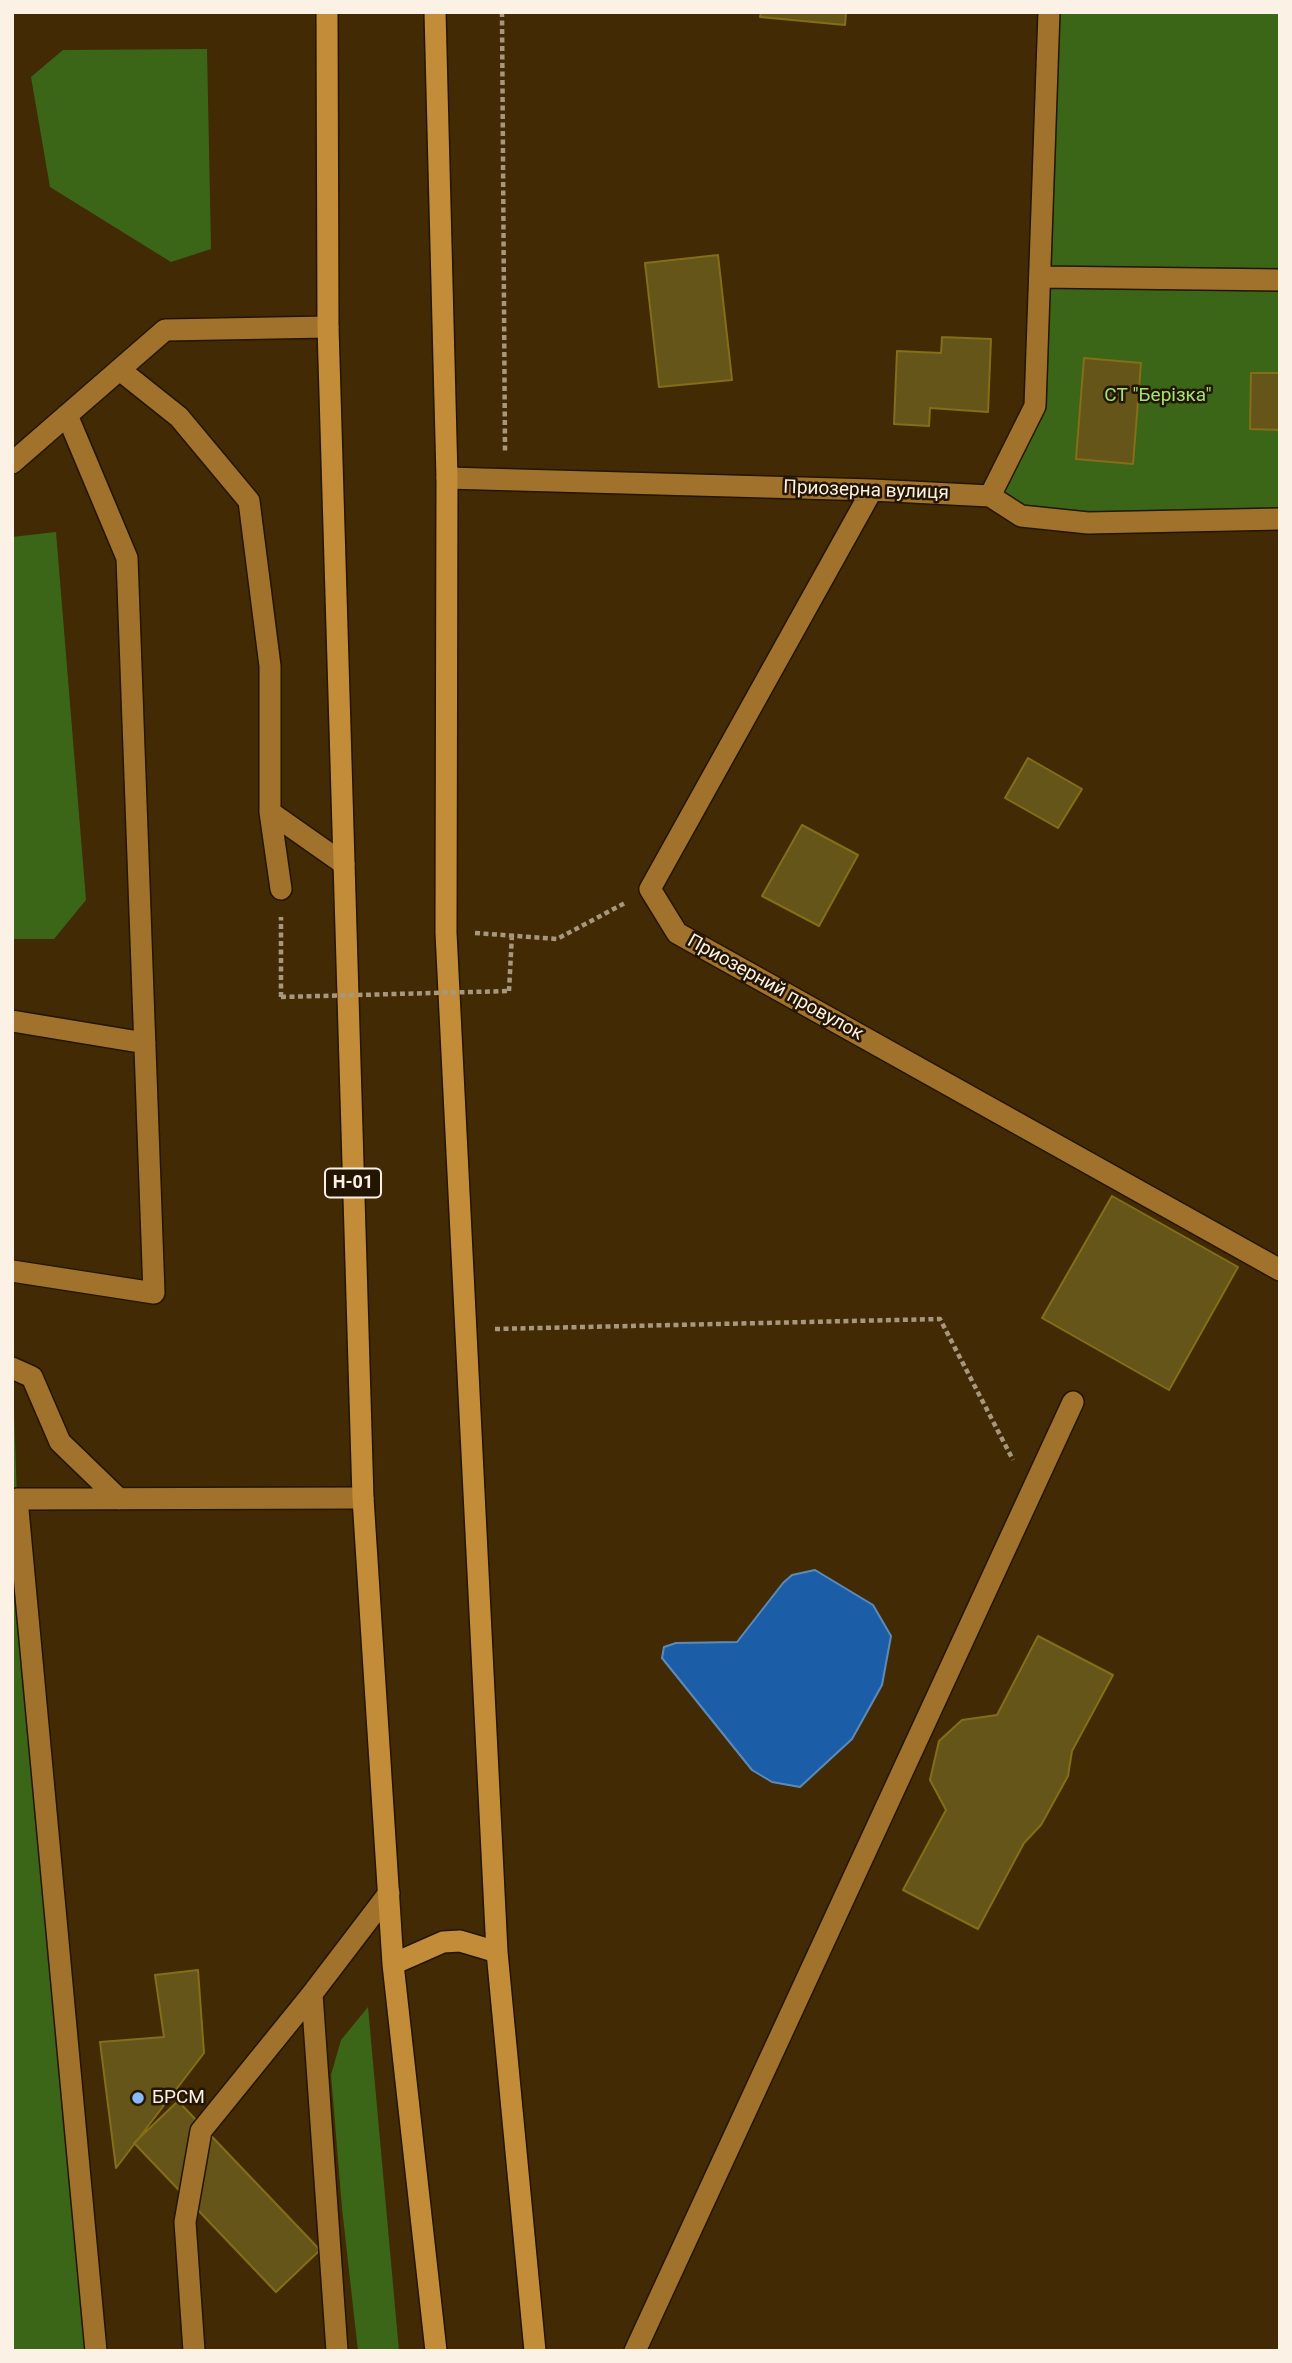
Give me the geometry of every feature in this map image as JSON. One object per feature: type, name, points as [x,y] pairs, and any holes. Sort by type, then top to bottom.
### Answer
[{"type":"main road","name":"Н-01","points":[[327,12],[328,327],[363,1498],[393,1964],[436,2351]]},
{"type":"main road","points":[[435,12],[447,478],[446,933],[497,1952],[535,2351]]},
{"type":"main road","points":[[393,1964],[443,1942],[460,1941],[497,1952]]},
{"type":"street","points":[[990,496],[1035,406],[1049,12]]},
{"type":"street","points":[[1040,277],[1280,280]]},
{"type":"street","points":[[12,463],[165,330],[328,327]]},
{"type":"street","points":[[120,370],[179,417],[249,501],[270,666],[270,812],[281,888]]},
{"type":"street","points":[[12,1271],[154,1293],[127,558],[67,415]]},
{"type":"street","name":"Приозерна вулиця","points":[[447,478],[990,496],[1021,516],[1087,523],[1280,519]]},
{"type":"street","points":[[650,889],[872,490]]},
{"type":"street","points":[[270,812],[344,864]]},
{"type":"street","name":"Приозерний провулок","points":[[650,889],[677,933],[1280,1270]]},
{"type":"street","points":[[12,1021],[145,1044]]},
{"type":"street","points":[[12,1368],[32,1377],[60,1442],[119,1499]]},
{"type":"street","points":[[635,2351],[1073,1402]]},
{"type":"street","points":[[96,2351],[17,1499],[363,1498]]},
{"type":"street","points":[[194,2351],[185,2222],[201,2131],[312,1994],[389,1893]]},
{"type":"street","points":[[312,1994],[337,2351]]},
{"type":"path","points":[[502,12],[505,480]]},
{"type":"path","points":[[281,888],[281,997],[509,991],[512,934]]},
{"type":"path","points":[[446,933],[494,932],[557,939],[650,889]]},
{"type":"path","points":[[466,1330],[940,1319],[1031,1495]]},
{"type":"green space","name":"СТ \"Берізка\"","points":[[1049,12],[1280,12],[1280,521],[1021,516],[990,496],[1035,406]]},
{"type":"green space","points":[[207,49],[211,249],[171,262],[50,187],[31,77],[63,50]]},
{"type":"green space","points":[[56,532],[86,900],[54,939],[12,939],[12,537]]},
{"type":"green space","points":[[12,1352],[17,1499],[96,2351],[12,2351]]},
{"type":"green space","points":[[368,2007],[399,2351],[358,2351],[342,2208],[331,2075],[341,2040]]},
{"type":"water","points":[[815,1570],[873,1605],[891,1636],[882,1685],[852,1739],[800,1787],[772,1782],[752,1770],[662,1658],[664,1647],[676,1643],[737,1642],[783,1583],[792,1575]]},
{"type":"building","points":[[761,12],[846,12],[845,25],[760,17]]},
{"type":"building","points":[[718,255],[732,380],[659,387],[645,263]]},
{"type":"building","points":[[942,337],[991,339],[988,412],[930,408],[929,426],[894,424],[897,351],[941,353]]},
{"type":"building","points":[[1084,358],[1141,363],[1133,464],[1076,459]]},
{"type":"building","points":[[1251,373],[1280,373],[1280,430],[1250,429]]},
{"type":"building","points":[[1028,758],[1082,789],[1058,828],[1005,798]]},
{"type":"building","points":[[802,825],[858,855],[819,926],[762,896]]},
{"type":"building","points":[[1112,1196],[1238,1267],[1169,1390],[1042,1318]]},
{"type":"building","points":[[1038,1636],[1113,1675],[1072,1751],[1068,1776],[1041,1825],[1024,1843],[978,1929],[903,1890],[946,1810],[930,1780],[939,1741],[962,1720],[997,1715]]},
{"type":"building","name":"БРСМ","points":[[198,1970],[204,2053],[116,2168],[100,2042],[164,2037],[155,1975]]},
{"type":"building","points":[[178,2101],[320,2250],[276,2292],[134,2143]]},
{"type":"place","name":"БРСМ","points":[[138,2098]]}]
